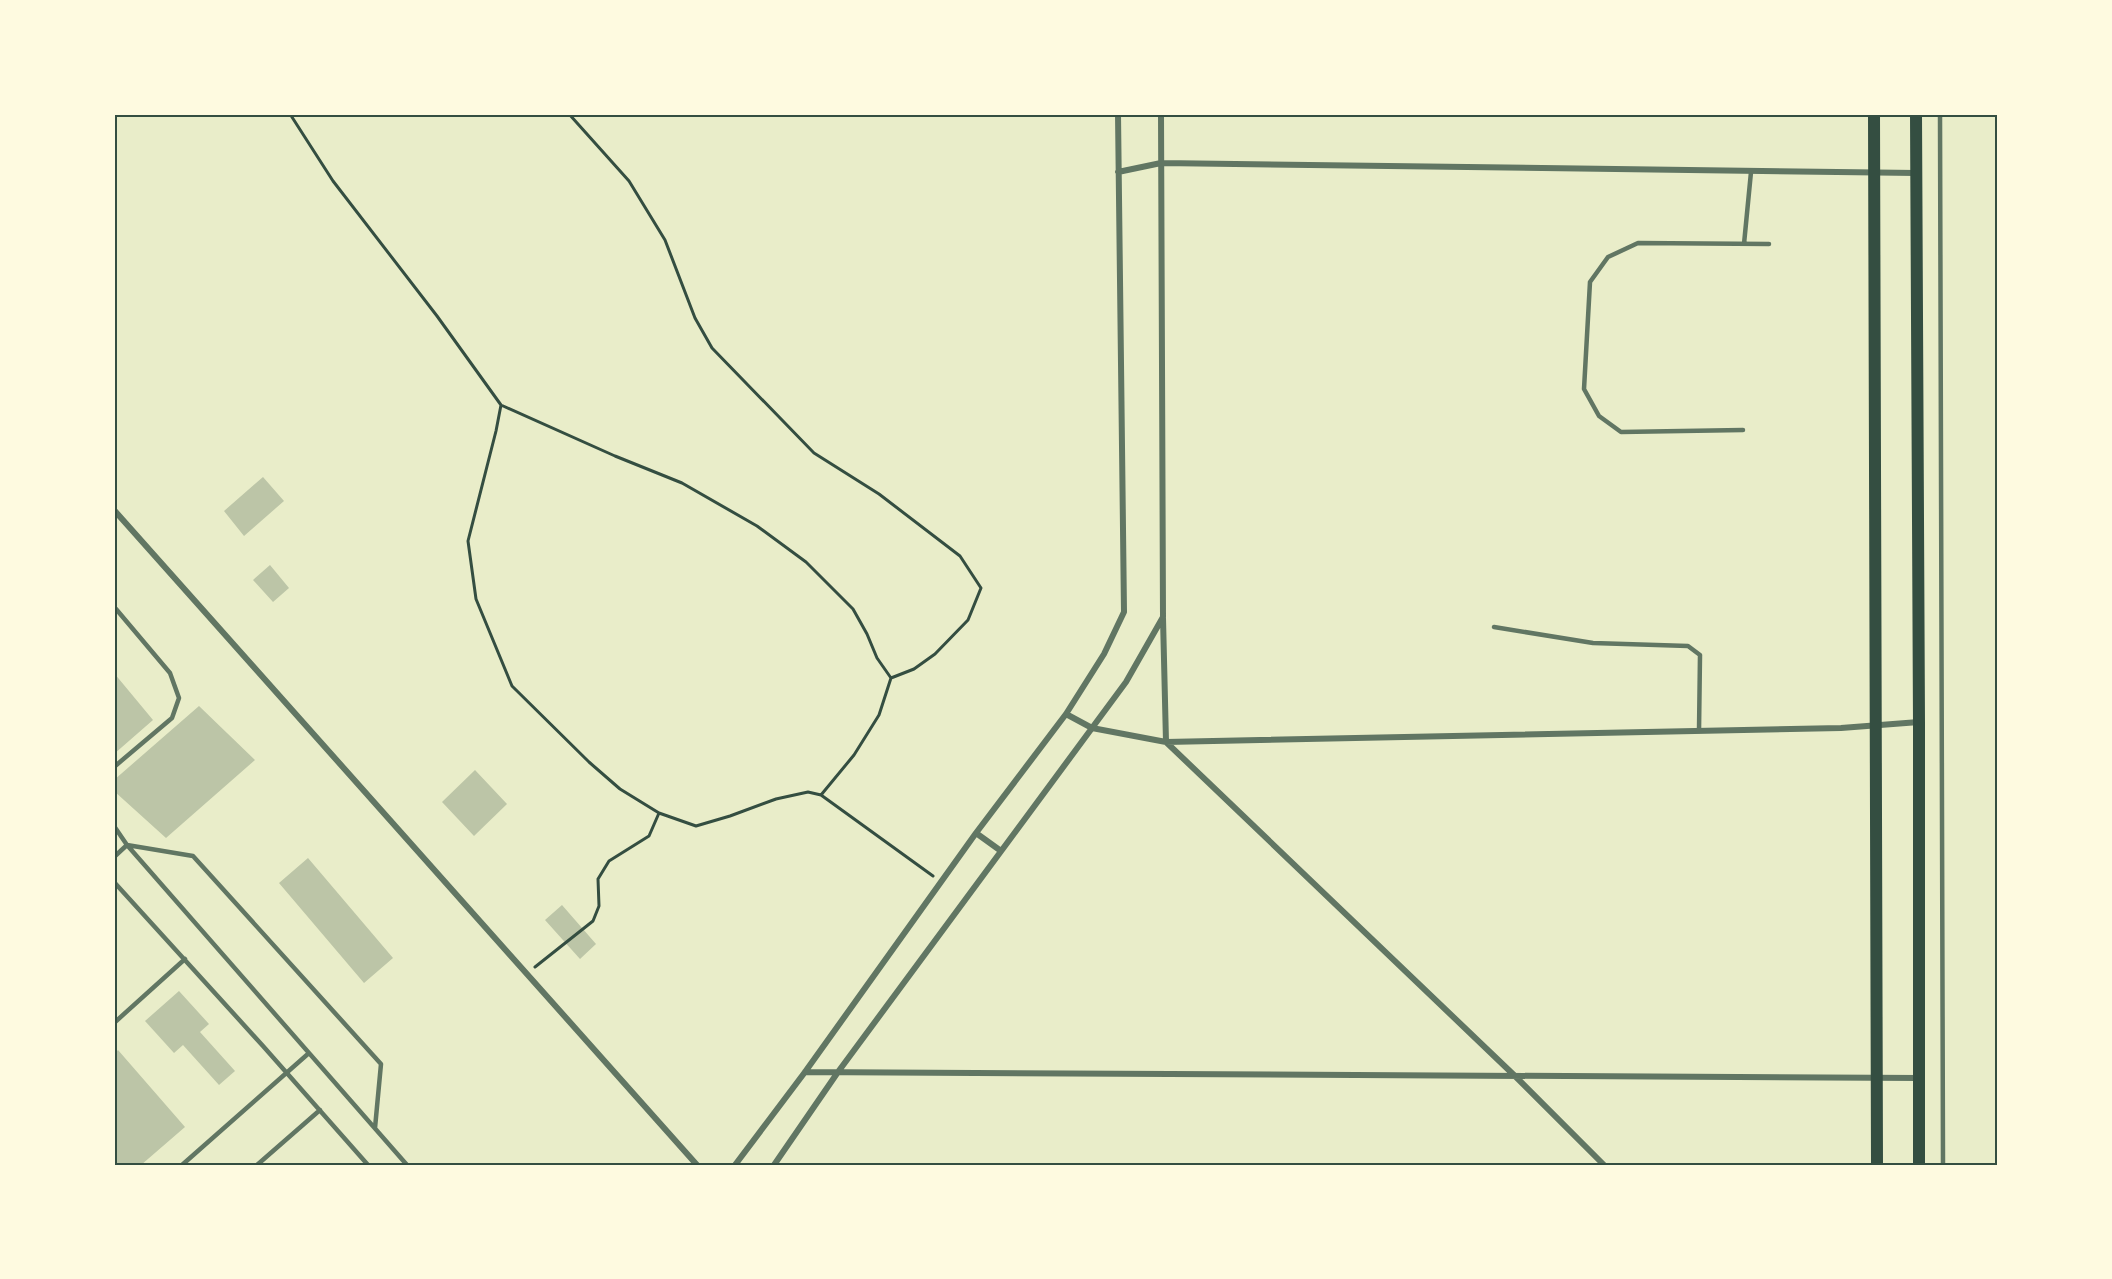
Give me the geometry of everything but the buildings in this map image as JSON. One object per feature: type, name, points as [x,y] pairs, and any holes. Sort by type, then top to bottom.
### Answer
[{"type":"main road","points":[[1874,114],[1877,1165]]},
{"type":"main road","points":[[1916,114],[1919,1165]]},
{"type":"street","points":[[735,1165],[805,1072],[976,833],[1066,714],[1104,654],[1124,612],[1118,114]]},
{"type":"street","points":[[1161,114],[1163,617],[1166,742],[1516,1077],[1604,1165]]},
{"type":"street","points":[[1118,172],[1161,163],[1917,173]]},
{"type":"street","points":[[114,510],[117,518],[697,1165]]},
{"type":"street","points":[[774,1165],[838,1072],[1126,682],[1163,617]]},
{"type":"street","points":[[1066,714],[1092,728],[1166,742],[1841,728],[1919,722]]},
{"type":"street","points":[[976,833],[1001,851]]},
{"type":"street","points":[[805,1072],[1920,1078]]},
{"type":"lane","points":[[1940,114],[1943,1165]]},
{"type":"lane","points":[[1744,243],[1751,172]]},
{"type":"lane","points":[[1743,430],[1621,432],[1599,416],[1584,389],[1590,282],[1608,257],[1638,243],[1769,244]]},
{"type":"lane","points":[[114,767],[172,717],[179,698],[170,673],[116,609]]},
{"type":"lane","points":[[1494,627],[1593,644],[1688,646],[1696,650],[1700,655],[1699,731]]},
{"type":"lane","points":[[114,826],[127,845],[407,1165]]},
{"type":"lane","points":[[114,857],[127,845]]},
{"type":"lane","points":[[127,845],[193,856],[381,1064],[375,1129]]},
{"type":"lane","points":[[114,882],[368,1165]]},
{"type":"lane","points":[[114,1014],[116,1021],[185,959]]},
{"type":"lane","points":[[182,1165],[309,1053]]},
{"type":"lane","points":[[257,1165],[320,1110]]},
{"type":"lane","points":[[264,1159],[270,1165]]},
{"type":"path","points":[[290,114],[333,181],[437,316],[501,405],[682,483],[757,526],[806,562],[853,609],[877,658],[891,678]]},
{"type":"path","points":[[569,114],[629,181],[665,240],[695,318],[712,348],[814,453],[879,494],[960,556],[981,588],[968,620],[935,654],[914,669],[891,678]]},
{"type":"path","points":[[501,405],[468,540],[476,599],[512,686],[589,762],[620,789],[659,813],[696,826],[776,799],[808,792],[821,795],[941,882]]},
{"type":"path","points":[[821,795],[854,755],[879,715],[891,678]]},
{"type":"path","points":[[527,974],[592,921],[599,906],[598,879],[609,861],[649,836],[659,813]]}]
